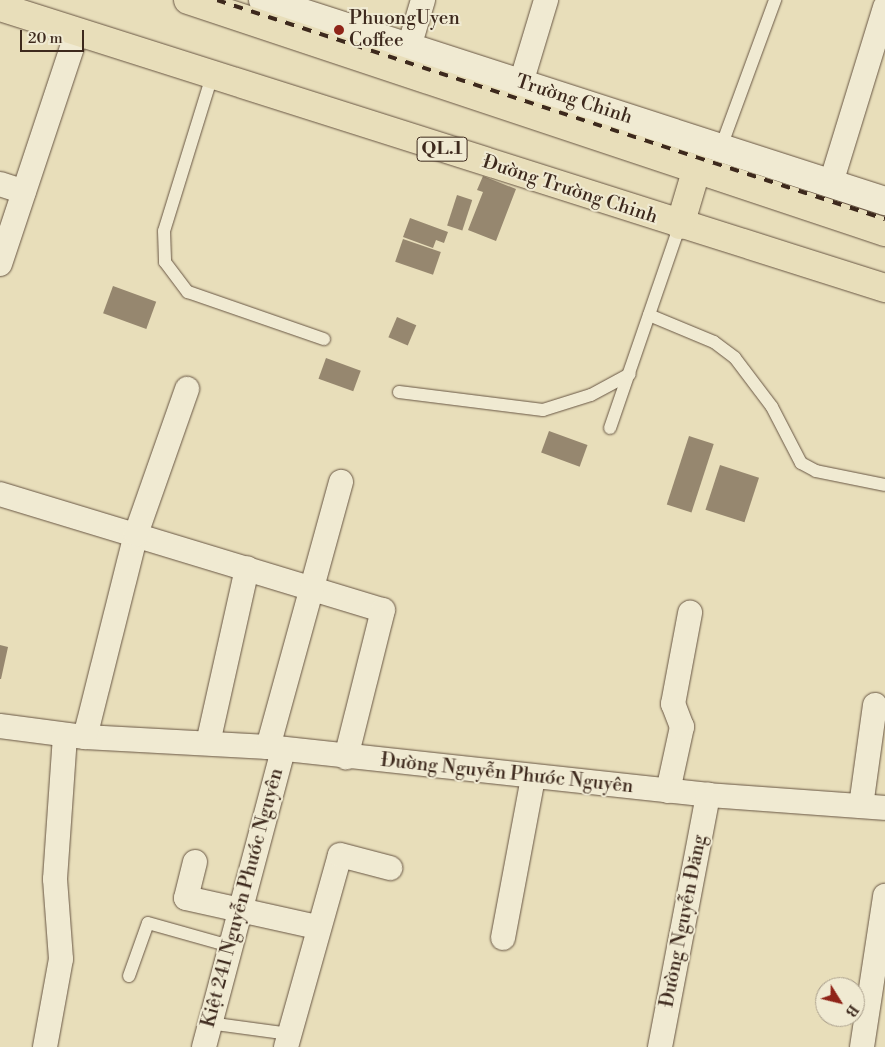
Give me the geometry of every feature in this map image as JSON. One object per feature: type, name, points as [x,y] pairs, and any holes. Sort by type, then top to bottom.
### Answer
[{"type":"highway","points":[[188,0],[885,232]]},
{"type":"highway","name":"Đường Trường Chinh","points":[[0,6],[212,76],[680,225],[885,288]]},
{"type":"highway","points":[[680,225],[696,168]]},
{"type":"street","name":"Trường Chinh","points":[[263,0],[317,8],[409,47],[885,201]]},
{"type":"street","points":[[409,47],[424,0]]},
{"type":"street","points":[[521,83],[546,0]]},
{"type":"street","points":[[831,183],[885,7]]},
{"type":"street","points":[[0,264],[77,32]]},
{"type":"street","points":[[0,184],[24,192]]},
{"type":"street","points":[[45,1047],[61,959],[55,879],[75,736],[136,534],[187,389]]},
{"type":"street","points":[[275,748],[310,588],[341,482]]},
{"type":"street","points":[[0,494],[382,610],[346,757]]},
{"type":"street","points":[[208,743],[247,568]]},
{"type":"street","points":[[668,791],[682,727],[672,704],[690,614]]},
{"type":"street","points":[[862,806],[875,705]]},
{"type":"street","name":"Đường Nguyễn Phước Nguyên","points":[[0,726],[75,736],[275,748],[708,795],[885,808]]},
{"type":"street","name":"Kiệt 241 Nguyễn Phước Nguyên","points":[[204,1047],[240,910],[275,748]]},
{"type":"street","points":[[503,938],[533,777]]},
{"type":"street","name":"Đường Nguyễn Đăng","points":[[660,1047],[708,795]]},
{"type":"street","points":[[287,1041],[317,927],[340,855],[390,868]]},
{"type":"street","points":[[195,862],[186,898],[317,927]]},
{"type":"street","points":[[862,1047],[885,896]]},
{"type":"lane","points":[[721,147],[775,0]]},
{"type":"lane","points":[[212,76],[164,231],[165,262],[188,292],[324,339]]},
{"type":"lane","points":[[610,428],[680,225]]},
{"type":"lane","points":[[649,315],[714,342],[735,358],[772,407],[801,463],[816,471],[885,485]]},
{"type":"lane","points":[[399,392],[543,410],[591,395],[630,374]]},
{"type":"lane","points":[[129,976],[148,923],[230,946]]},
{"type":"lane","points":[[209,1023],[287,1041]]},
{"type":"building","points":[[483,176],[516,189],[496,241],[468,230],[483,192],[477,190]]},
{"type":"building","points":[[457,195],[472,200],[462,230],[447,225]]},
{"type":"building","points":[[410,218],[448,232],[444,243],[436,240],[433,248],[403,237]]},
{"type":"building","points":[[403,239],[441,252],[433,275],[395,262]]},
{"type":"building","points":[[113,286],[156,302],[146,329],[103,313]]},
{"type":"building","points":[[397,317],[416,325],[408,345],[388,337]]},
{"type":"building","points":[[326,358],[361,371],[353,391],[318,379]]},
{"type":"building","points":[[549,431],[588,445],[580,467],[541,453]]},
{"type":"building","points":[[689,436],[714,444],[691,513],[667,504]]},
{"type":"building","points":[[720,465],[759,478],[744,522],[705,510]]},
{"type":"building","points":[[0,645],[8,647],[1,679],[0,679]]},
{"type":"railway","points":[[217,0],[885,219]]},
{"type":"place","name":"PhuongUyen Coffee","points":[[339,30]]}]
